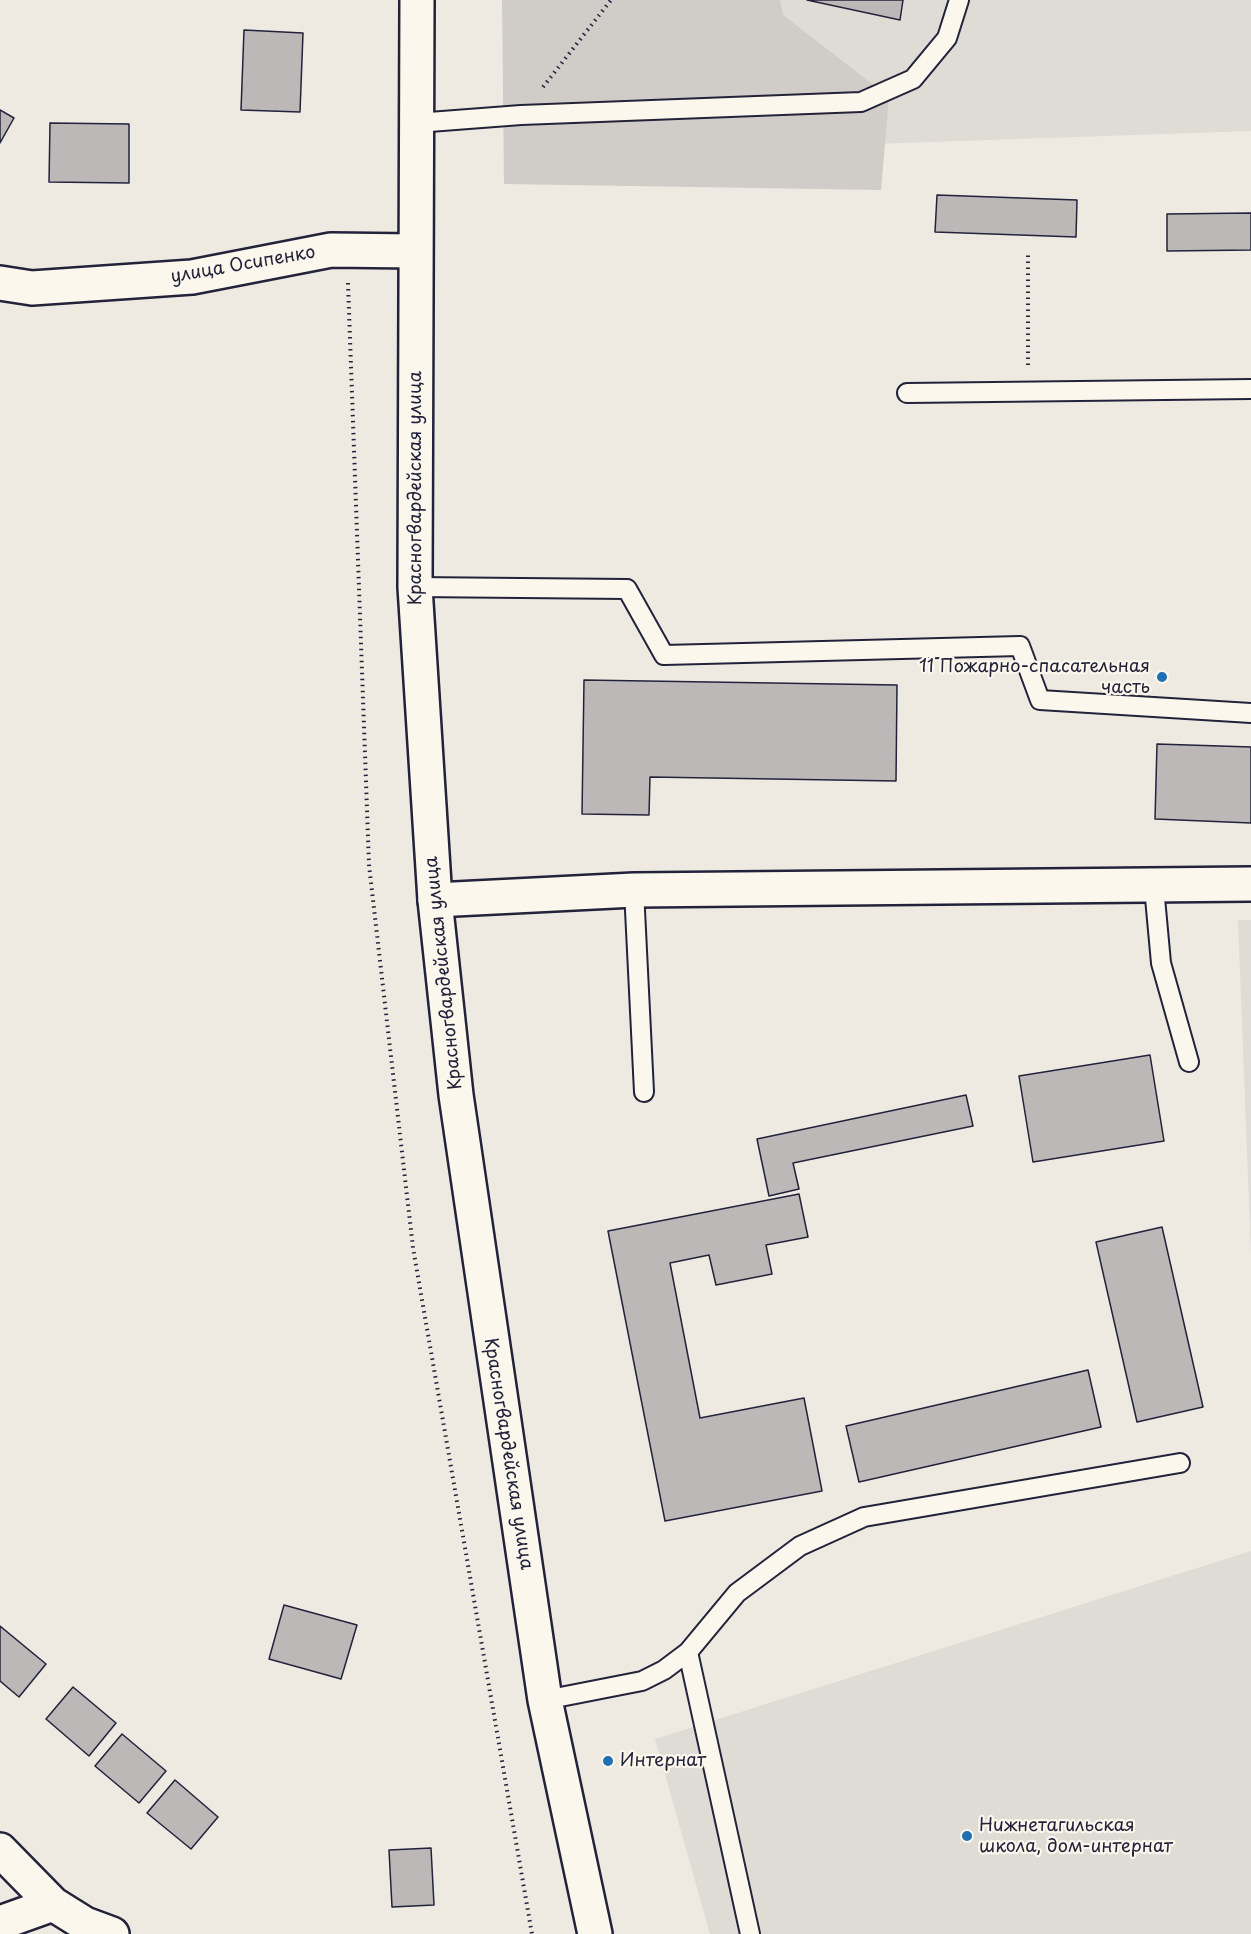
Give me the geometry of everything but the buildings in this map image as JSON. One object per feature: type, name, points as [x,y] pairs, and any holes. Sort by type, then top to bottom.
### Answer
[{"type":"main road","name":"Красногвардейская улица","points":[[417,0],[415,587],[435,900],[460,1119],[545,1700],[595,1934]]},
{"type":"main road","name":"улица Осипенко","points":[[0,283],[32,288],[192,277],[346,249],[415,251]]},
{"type":"main road","points":[[435,900],[634,890],[1154,887],[1251,884]]},
{"type":"main road","points":[[0,1850],[52,1905],[85,1924],[111,1934]]},
{"type":"main road","points":[[0,1923],[52,1905]]},
{"type":"lane","points":[[416,123],[521,115],[861,102],[913,79],[946,39],[959,0]]},
{"type":"lane","points":[[907,393],[1251,388]]},
{"type":"lane","points":[[415,587],[627,590],[664,655],[1020,646],[1040,700],[1251,713]]},
{"type":"lane","points":[[1154,887],[1161,963],[1189,1062]]},
{"type":"lane","points":[[634,890],[644,1092]]},
{"type":"lane","points":[[545,1700],[642,1681],[664,1670],[688,1652],[737,1593],[800,1546],[864,1517],[1180,1463]]},
{"type":"lane","points":[[688,1652],[750,1934]]},
{"type":"path","points":[[521,115],[611,0]]},
{"type":"path","points":[[346,249],[369,865],[413,1248],[532,1934]]},
{"type":"path","points":[[1028,255],[1028,392]]},
{"type":"shaded area","points":[[502,0],[780,0],[783,15],[889,97],[881,190],[504,184]]},
{"type":"shaded area","points":[[578,0],[1251,0],[1251,131],[582,154]]},
{"type":"shaded area","points":[[1238,920],[1251,920],[1251,1255]]},
{"type":"shaded area","name":"Нижнетагильская школа, дом-интернат","points":[[1251,1551],[1251,1934],[710,1934],[655,1739]]},
{"type":"place","name":"11 Пожарно-спасательная часть","points":[[1162,677]]},
{"type":"place","name":"Интернат","points":[[608,1761]]},
{"type":"place","name":"Нижнетагильская школа, дом-интернат","points":[[967,1836]]}]
